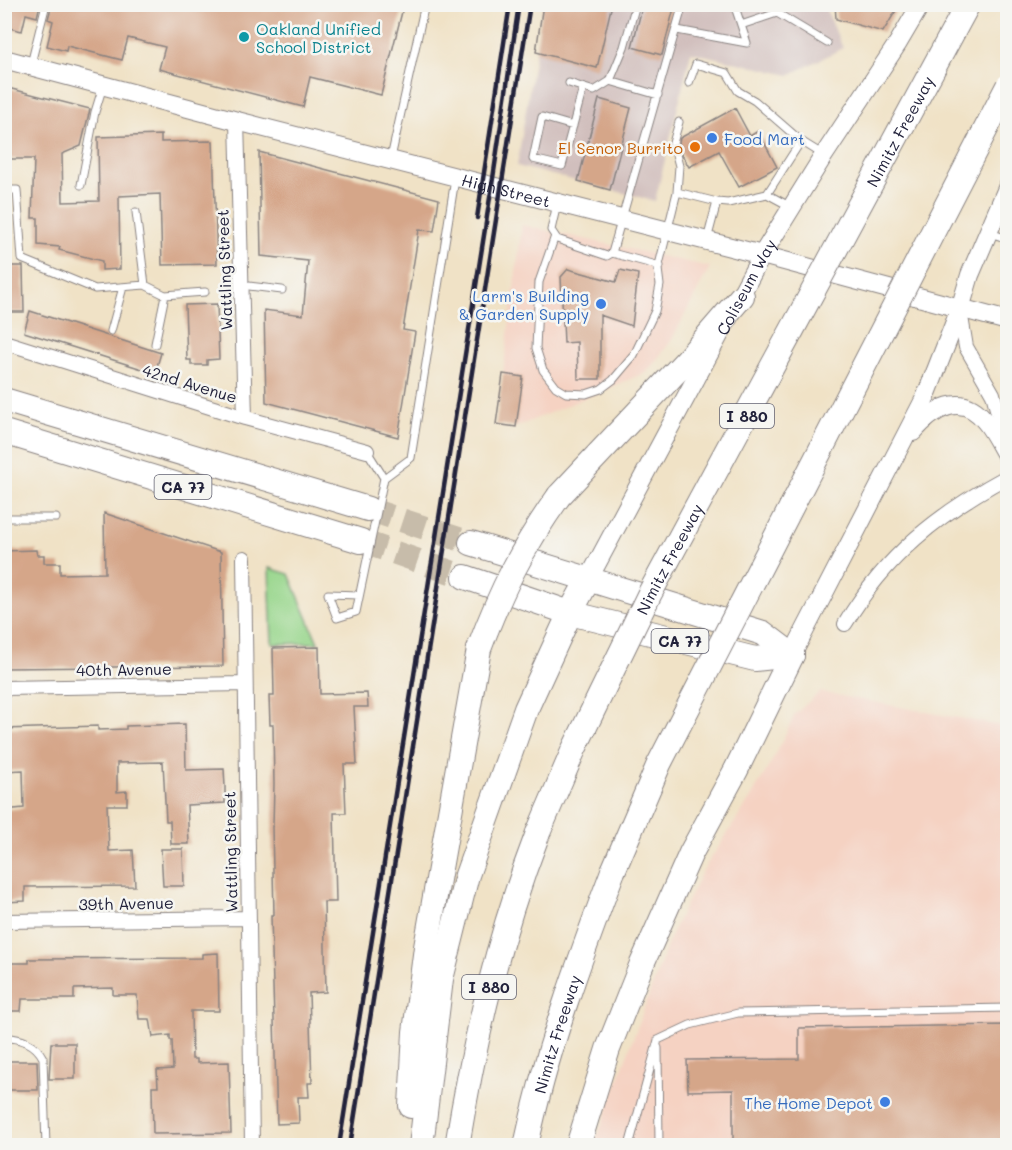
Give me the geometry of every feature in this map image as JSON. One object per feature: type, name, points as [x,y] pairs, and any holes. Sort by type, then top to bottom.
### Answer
[{"type":"highway","name":"Nimitz Freeway","points":[[457,1146],[481,1017],[518,886],[573,749],[651,593],[968,4]]},
{"type":"highway","name":"Nimitz Freeway","points":[[526,1146],[565,1003],[613,871],[659,764],[1008,86]]},
{"type":"highway","points":[[408,1146],[420,990],[479,649],[495,606],[537,527],[559,496],[686,361],[742,296]]},
{"type":"highway","name":"CA 77","points":[[10,401],[368,509]]},
{"type":"highway","name":"CA 77","points":[[6,432],[361,542]]},
{"type":"highway","name":"CA 77","points":[[471,543],[763,633],[792,655]]},
{"type":"highway","name":"CA 77","points":[[465,578],[570,613],[755,659],[792,655]]},
{"type":"highway","points":[[421,1146],[441,979],[467,875],[526,709],[570,613],[588,580]]},
{"type":"highway","points":[[579,1146],[608,1049],[640,966],[691,853],[736,770],[792,655]]},
{"type":"main road","name":"Coliseum Way","points":[[588,580],[762,255],[921,4]]},
{"type":"main road","name":"High Street","points":[[4,59],[391,161],[667,230],[1008,321]]},
{"type":"main road","points":[[792,655],[926,396],[960,309],[970,275],[1008,186]]},
{"type":"main road","points":[[896,452],[932,413],[943,406],[954,405],[965,407],[982,417],[1008,458]]},
{"type":"street","name":"Wattling Street","points":[[237,121],[245,418]]},
{"type":"street","points":[[960,309],[966,347],[993,394],[1008,450]]},
{"type":"street","name":"42nd Avenue","points":[[4,342],[245,418],[367,451]]},
{"type":"street","points":[[845,624],[860,599],[895,556],[918,535],[1008,476]]},
{"type":"street","name":"Wattling Street","points":[[244,558],[252,1146]]},
{"type":"street","name":"40th Avenue","points":[[4,688],[244,684]]},
{"type":"street","name":"39th Avenue","points":[[4,921],[248,918]]},
{"type":"lane","points":[[31,66],[46,4]]},
{"type":"lane","points":[[391,161],[424,4]]},
{"type":"lane","points":[[569,83],[594,91],[610,81],[624,47],[636,4]]},
{"type":"lane","points":[[612,253],[683,4]]},
{"type":"lane","points":[[677,30],[747,43],[734,4]]},
{"type":"lane","points":[[773,4],[777,13],[827,43]]},
{"type":"lane","points":[[741,25],[777,13]]},
{"type":"lane","points":[[688,83],[696,64],[727,73],[738,91],[755,101],[801,141],[824,155]]},
{"type":"lane","points":[[610,81],[658,95]]},
{"type":"lane","points":[[81,185],[95,112],[103,86]]},
{"type":"lane","points":[[573,126],[542,117],[533,159],[562,166],[573,126],[583,88]]},
{"type":"lane","points":[[555,236],[539,282],[536,348],[543,370],[556,387],[566,393],[586,394],[601,389],[613,380],[634,355],[656,311],[659,299],[660,266],[677,192],[679,166],[673,143],[679,122]]},
{"type":"lane","points":[[767,194],[801,141]]},
{"type":"lane","points":[[359,595],[328,594],[338,618],[356,612],[384,478],[411,458],[455,177]]},
{"type":"lane","points":[[4,190],[17,190],[22,259],[94,289],[145,285],[165,295],[205,292]]},
{"type":"lane","points":[[677,192],[728,203],[767,194],[792,207]]},
{"type":"lane","points":[[558,202],[551,230],[557,239],[607,256],[612,253],[660,266]]},
{"type":"lane","points":[[707,241],[717,202]]},
{"type":"lane","points":[[136,212],[145,285]]},
{"type":"lane","points":[[987,232],[1008,239]]},
{"type":"lane","points":[[241,285],[282,290]]},
{"type":"lane","points":[[111,331],[123,286]]},
{"type":"lane","points":[[155,344],[165,295]]},
{"type":"lane","points":[[367,451],[384,478]]},
{"type":"lane","points":[[4,518],[56,518]]},
{"type":"lane","points":[[658,1040],[690,1025],[738,1013],[1008,1008]]},
{"type":"lane","points":[[4,1037],[29,1042],[36,1047],[43,1058],[46,1146]]},
{"type":"lane","points":[[630,1146],[658,1040]]},
{"type":"lane","points":[[658,1040],[659,1146]]},
{"type":"shaded area","points":[[543,5],[824,5],[843,48],[789,75],[691,52],[655,201],[517,166]]},
{"type":"shaded area","name":"Larm's Building & Garden Supply","points":[[522,225],[710,267],[671,341],[647,372],[516,427],[503,374]]},
{"type":"shaded area","points":[[820,692],[1007,727],[1007,1145],[594,1146],[672,932],[702,872],[750,799],[776,754],[795,714]]},
{"type":"green space","points":[[269,568],[289,574],[318,643],[272,644]]},
{"type":"building","points":[[8,4],[40,4],[37,17],[26,14],[22,31],[5,27]]},
{"type":"building","points":[[52,4],[404,4],[381,95],[310,77],[303,107],[159,69],[165,47],[128,38],[122,60],[67,46],[66,51],[47,46],[53,21],[48,19]]},
{"type":"building","points":[[543,4],[612,4],[597,68],[536,52]]},
{"type":"building","points":[[643,4],[675,4],[662,55],[632,47]]},
{"type":"building","points":[[835,4],[900,4],[883,32],[836,19]]},
{"type":"building","points":[[4,87],[90,109],[81,146],[62,154],[63,202],[99,201],[98,137],[161,135],[161,142],[213,141],[217,264],[162,265],[160,194],[119,196],[120,269],[102,270],[102,261],[59,250],[60,247],[38,245],[38,218],[32,218],[34,159],[8,159],[8,152],[4,153]]},
{"type":"building","points":[[599,99],[631,108],[610,190],[578,181]]},
{"type":"building","points":[[735,108],[750,136],[758,131],[777,167],[739,187],[719,151],[689,167],[681,153],[679,143],[680,138]]},
{"type":"building","points":[[259,152],[439,199],[434,231],[419,230],[403,330],[415,332],[398,437],[266,402],[264,310],[303,315],[308,261],[261,256]]},
{"type":"building","points":[[4,266],[23,266],[24,312],[4,312]]},
{"type":"building","points":[[568,269],[616,282],[620,270],[638,274],[632,326],[600,315],[600,379],[578,379],[577,342],[564,343],[561,277]]},
{"type":"building","points":[[217,304],[219,359],[207,360],[207,365],[191,365],[191,360],[187,360],[185,305]]},
{"type":"building","points":[[30,311],[161,353],[155,373],[24,332]]},
{"type":"building","points":[[503,374],[523,377],[516,427],[496,424]]},
{"type":"building","points":[[104,513],[221,552],[223,666],[4,668],[4,551],[36,550],[37,555],[44,555],[44,563],[60,563],[60,574],[105,573]]},
{"type":"building","points":[[319,647],[320,694],[367,693],[368,707],[354,707],[357,764],[344,764],[346,813],[334,813],[336,902],[324,902],[326,992],[309,993],[312,1083],[308,1083],[309,1097],[298,1097],[299,1123],[277,1124],[271,915],[274,915],[273,725],[270,725],[269,696],[274,696],[273,648]]},
{"type":"building","points":[[185,724],[186,770],[224,769],[225,787],[225,803],[187,805],[189,844],[171,844],[170,821],[166,821],[163,762],[117,763],[117,792],[127,791],[127,805],[107,805],[109,851],[133,850],[135,886],[25,887],[25,901],[4,902],[4,810],[24,808],[23,770],[4,771],[4,729],[98,726],[98,730],[126,729],[126,726]]},
{"type":"building","points":[[161,849],[183,849],[184,886],[163,886]]},
{"type":"building","points":[[218,953],[219,1011],[191,1011],[192,1059],[197,1059],[197,1063],[229,1062],[231,1133],[153,1134],[152,1087],[158,1087],[157,1070],[173,1069],[172,1040],[170,1040],[170,1035],[153,1037],[150,1019],[139,1019],[137,995],[113,995],[113,988],[74,989],[74,999],[22,999],[21,1011],[4,1011],[4,963],[29,963],[29,959],[202,958],[202,954]]},
{"type":"building","name":"The Home Depot","points":[[1008,1025],[1008,1146],[733,1146],[733,1090],[688,1091],[687,1060],[799,1059],[799,1028]]},
{"type":"building","points":[[51,1043],[75,1043],[75,1079],[49,1079]]},
{"type":"building","points":[[4,1061],[37,1061],[38,1090],[4,1090]]},
{"type":"tunnel","points":[[368,509],[471,543]]},
{"type":"tunnel","points":[[361,541],[465,577]]},
{"type":"railway","points":[[477,218],[510,4]]},
{"type":"railway","points":[[339,1146],[519,4]]},
{"type":"railway","points":[[350,1146],[530,4]]},
{"type":"place","name":"Oakland Unified School District","points":[[244,37]]},
{"type":"place","name":"Food Mart","points":[[712,138]]},
{"type":"place","name":"El Senor Burrito","points":[[695,147]]},
{"type":"place","name":"Larm's Building & Garden Supply","points":[[601,304]]},
{"type":"place","name":"The Home Depot","points":[[885,1102]]}]
